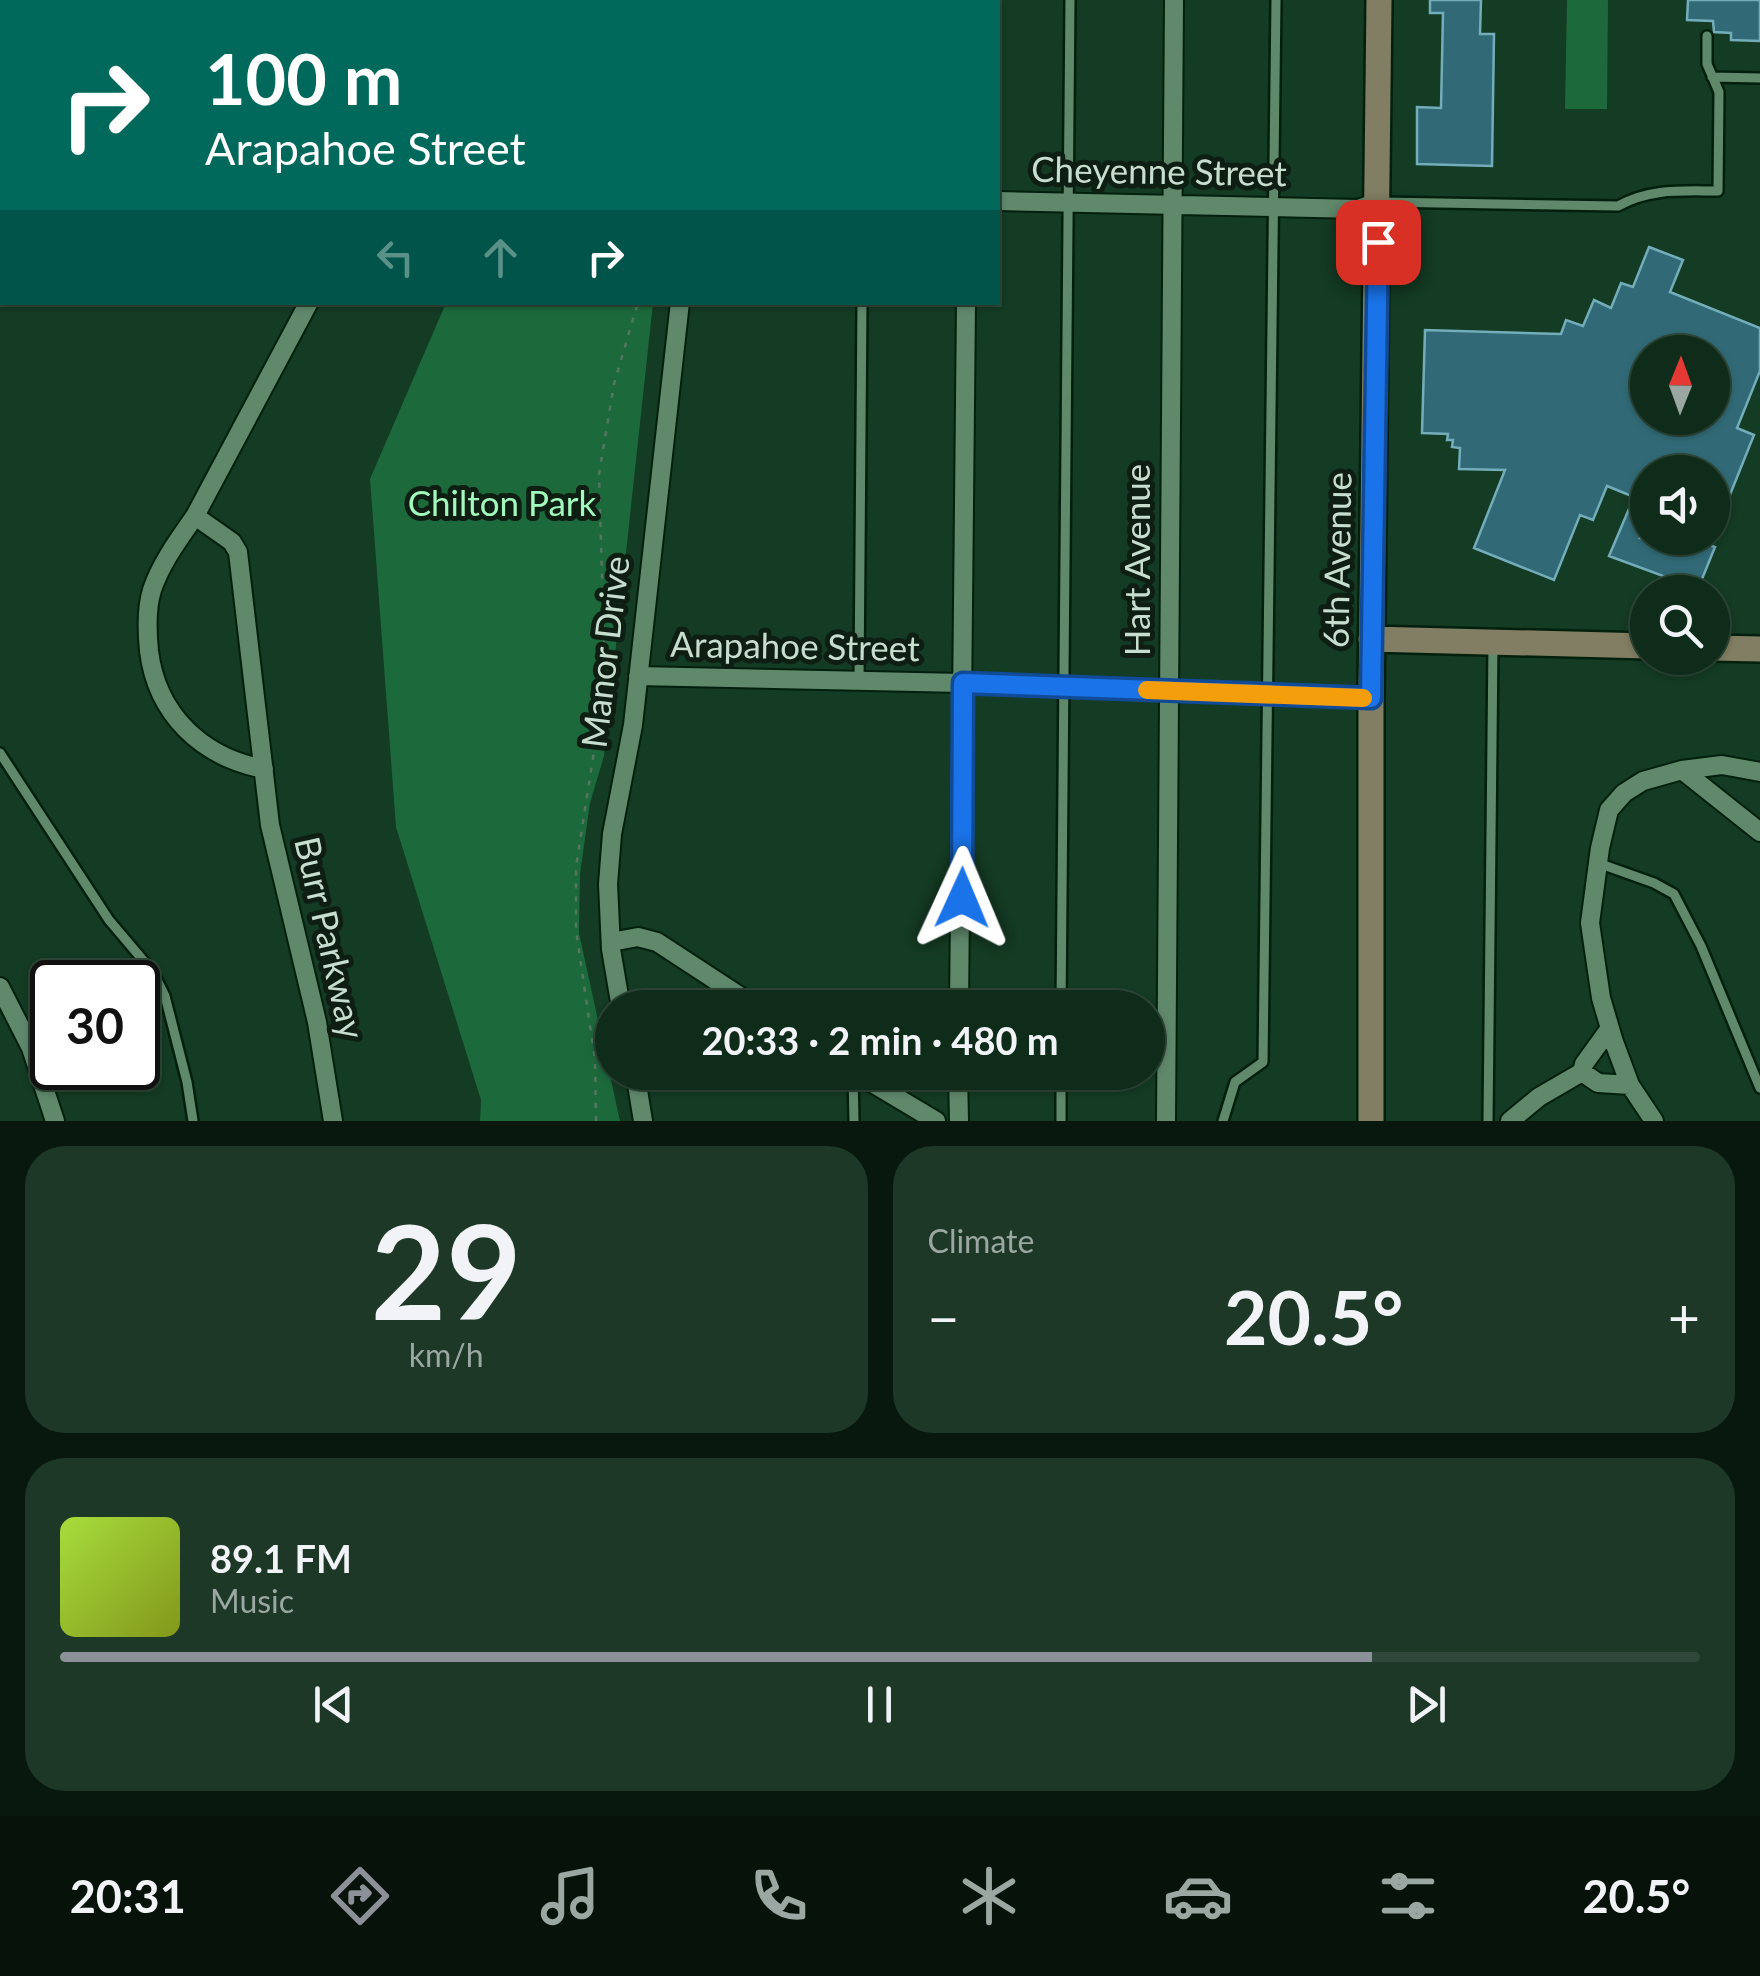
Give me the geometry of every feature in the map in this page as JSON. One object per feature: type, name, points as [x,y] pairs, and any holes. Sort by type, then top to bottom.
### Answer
[{"type":"street","name":"Hart Avenue","points":[[1166,1121],[1174,0]]},
{"type":"street","name":"6th Avenue","points":[[1371,1121],[1371,639],[1379,0]]},
{"type":"street","name":"Cheyenne Street","points":[[1000,201],[1358,210],[1378,202]]},
{"type":"street","points":[[264,769],[240,764],[188,735],[164,702],[152,671],[146,627],[152,590],[174,547],[196,516],[307,305]]},
{"type":"street","name":"Manor Drive","points":[[619,990],[611,942],[608,884],[612,834],[633,725],[680,305]]},
{"type":"street","points":[[959,990],[966,305]]},
{"type":"street","name":"Burr Parkway","points":[[196,516],[232,542],[238,552],[272,838],[317,1022],[333,1121]]},
{"type":"street","points":[[1371,639],[1630,646]]},
{"type":"street","points":[[1730,648],[1760,649]]},
{"type":"street","name":"Arapahoe Street","points":[[638,676],[1371,698]]},
{"type":"street","points":[[1654,1121],[1630,1085],[1610,1028],[1601,998],[1590,924],[1609,810],[1624,793],[1644,781],[1682,770],[1722,765],[1760,772]]},
{"type":"street","points":[[1682,770],[1760,832]]},
{"type":"street","points":[[611,942],[638,938],[656,942],[730,990]]},
{"type":"street","points":[[0,987],[30,1048],[55,1121]]},
{"type":"street","points":[[1510,1121],[1538,1097],[1582,1072],[1610,1028]]},
{"type":"street","points":[[1582,1072],[1598,1082],[1630,1085]]},
{"type":"street","points":[[638,1090],[643,1121]]},
{"type":"street","points":[[884,1090],[936,1121]]},
{"type":"street","points":[[958,1090],[959,1121]]},
{"type":"lane","points":[[1061,990],[1070,0]]},
{"type":"lane","points":[[1223,1121],[1236,1082],[1263,1062],[1276,0]]},
{"type":"lane","points":[[1378,202],[1618,206],[1638,194],[1718,191],[1719,92],[1707,64],[1707,36]]},
{"type":"lane","points":[[1712,77],[1760,78]]},
{"type":"lane","points":[[859,681],[862,305]]},
{"type":"lane","points":[[1488,1121],[1494,642]]},
{"type":"lane","points":[[0,753],[109,920],[153,972],[165,996],[194,1121]]},
{"type":"lane","points":[[1598,863],[1674,894],[1702,946],[1760,1088]]},
{"type":"lane","points":[[854,1090],[854,1121]]},
{"type":"lane","points":[[1061,1090],[1061,1121]]},
{"type":"path","points":[[596,1121],[595,1060],[577,951],[576,868],[605,681],[599,474],[614,384],[637,305]]},
{"type":"green space","points":[[1567,0],[1608,0],[1607,109],[1565,109]]},
{"type":"green space","name":"Chilton Park","points":[[445,305],[653,305],[604,756],[590,803],[580,874],[579,933],[595,1006],[595,1090],[613,1090],[620,1121],[480,1121],[481,1100],[396,827],[370,479]]},
{"type":"building","points":[[1430,0],[1481,0],[1480,34],[1494,34],[1492,166],[1417,164],[1417,107],[1441,108],[1443,13],[1430,13]]},
{"type":"building","points":[[1688,0],[1760,0],[1760,41],[1731,40],[1731,33],[1714,32],[1713,21],[1687,20]]},
{"type":"building","points":[[1649,247],[1683,260],[1670,292],[1760,328],[1760,371],[1737,428],[1754,435],[1730,495],[1730,455],[1630,455],[1630,495],[1607,486],[1593,520],[1580,515],[1554,580],[1474,548],[1505,470],[1459,469],[1460,448],[1452,447],[1453,440],[1447,440],[1448,434],[1422,433],[1425,330],[1561,334],[1566,320],[1583,326],[1594,300],[1611,308],[1621,283],[1633,287]]},
{"type":"building","points":[[1630,506],[1630,555],[1712,555],[1704,575],[1660,575],[1609,556]]},
{"type":"slow traffic","points":[[1147,690],[1363,698]]},
{"type":"route","points":[[962,898],[963,683],[1371,698],[1378,242]]}]
